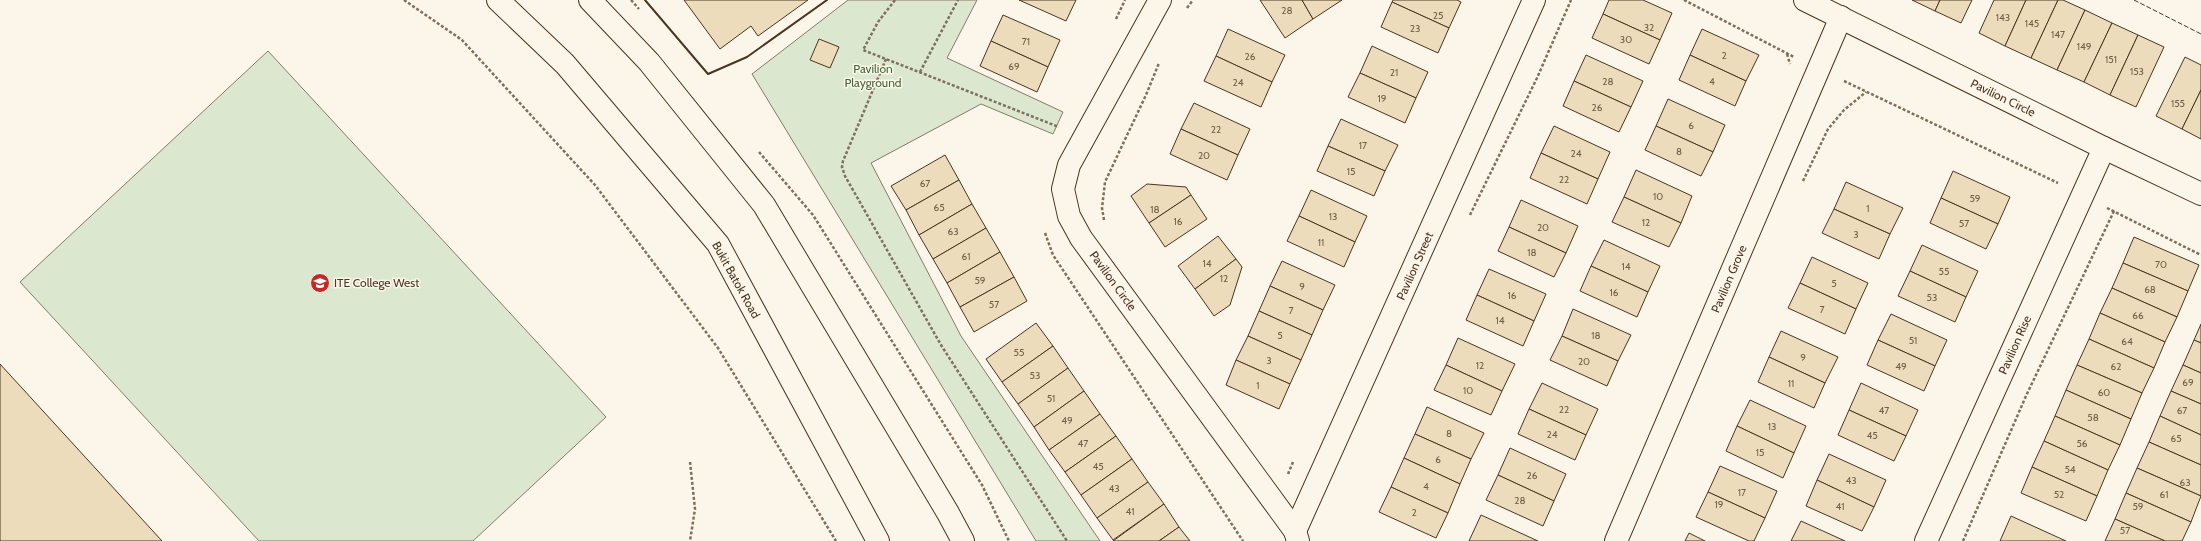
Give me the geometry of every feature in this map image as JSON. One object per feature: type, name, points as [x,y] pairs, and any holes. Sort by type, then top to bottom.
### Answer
[{"type":"street","points":[[590,0],[649,62],[764,205],[948,512],[963,541]]},
{"type":"street","name":"Pavilion Circle","points":[[1160,0],[1069,165],[1063,189],[1069,216],[1081,238],[1296,536]]},
{"type":"street","name":"Pavilion Street","points":[[1296,536],[1534,0]]},
{"type":"street","name":"Pavilion Circle","points":[[1805,0],[2104,148],[2201,194]]},
{"type":"street","name":"Bukit Batok Road","points":[[502,2],[565,64],[718,244],[878,541]]},
{"type":"street","name":"Pavilion Grove","points":[[1616,541],[1841,18]]},
{"type":"street","name":"Pavilion Rise","points":[[1926,541],[2104,148]]},
{"type":"path","points":[[404,0],[462,40],[595,186],[718,348],[836,541]]},
{"type":"path","points":[[895,0],[878,22],[863,50],[1067,130]]},
{"type":"path","points":[[920,72],[958,0]]},
{"type":"path","points":[[1184,12],[1193,0]]},
{"type":"path","points":[[1684,0],[1819,69],[2082,195],[2201,255]]},
{"type":"path","points":[[886,59],[843,161],[842,167],[845,176],[941,344],[1067,541]]},
{"type":"path","points":[[1104,222],[1102,208],[1105,182],[1146,95],[1160,59]]},
{"type":"path","points":[[1802,182],[1828,129],[1844,110],[1866,92]]},
{"type":"path","points":[[1963,541],[2026,396],[2114,211]]},
{"type":"path","points":[[690,462],[695,509],[690,541]]},
{"type":"green space","name":"Pavilion Playground","points":[[848,0],[977,0],[947,58],[1063,112],[1053,134],[981,104],[871,163],[961,336],[1100,541],[1036,541],[752,74]]},
{"type":"green space","points":[[268,51],[606,417],[473,541],[259,541],[20,282]]},
{"type":"building","points":[[684,0],[808,0],[758,36],[751,26],[720,49]]},
{"type":"building","points":[[1019,0],[1076,0],[1066,21]]},
{"type":"building","points":[[1260,0],[1302,0],[1313,19],[1285,38]]},
{"type":"building","points":[[1302,0],[1342,0],[1313,19]]},
{"type":"building","points":[[1393,0],[1457,0],[1461,2],[1449,28],[1392,2]]},
{"type":"building","points":[[1609,0],[1643,0],[1672,13],[1660,40],[1603,14]]},
{"type":"building","points":[[1912,0],[1940,0],[1935,11]]},
{"type":"building","points":[[1940,0],[1972,0],[1961,23],[1935,11]]},
{"type":"building","points":[[1994,0],[2026,0],[2005,46],[1979,33]]},
{"type":"building","points":[[2026,0],[2058,0],[2031,58],[2005,46]]},
{"type":"building","points":[[2058,0],[2063,0],[2085,10],[2057,70],[2031,58]]},
{"type":"building","points":[[1392,2],[1449,28],[1438,53],[1381,27]]},
{"type":"building","points":[[2085,10],[2112,23],[2084,82],[2057,70]]},
{"type":"building","points":[[1603,14],[1660,40],[1649,64],[1592,38]]},
{"type":"building","points":[[1003,15],[1060,40],[1048,67],[991,41]]},
{"type":"building","points":[[2112,23],[2138,35],[2110,95],[2084,82]]},
{"type":"building","points":[[1228,29],[1285,55],[1272,82],[1216,56]]},
{"type":"building","points":[[1702,29],[1759,55],[1746,81],[1690,55]]},
{"type":"building","points":[[2138,35],[2164,47],[2136,107],[2110,95]]},
{"type":"building","points":[[819,39],[839,47],[830,68],[810,60]]},
{"type":"building","points":[[991,41],[1048,67],[1037,92],[980,66]]},
{"type":"building","points":[[1372,46],[1428,72],[1416,98],[1360,73]]},
{"type":"building","points":[[1586,55],[1643,81],[1631,107],[1574,81]]},
{"type":"building","points":[[1690,55],[1746,81],[1735,106],[1679,80]]},
{"type":"building","points":[[1216,56],[1272,82],[1261,107],[1204,81]]},
{"type":"building","points":[[2185,57],[2201,65],[2201,90],[2182,129],[2156,116]]},
{"type":"building","points":[[1360,73],[1416,98],[1405,123],[1348,97]]},
{"type":"building","points":[[1574,81],[1631,107],[1619,132],[1563,106]]},
{"type":"building","points":[[2201,90],[2201,139],[2182,129]]},
{"type":"building","points":[[1668,99],[1725,125],[1713,152],[1656,126]]},
{"type":"building","points":[[1194,103],[1250,129],[1238,155],[1181,129]]},
{"type":"building","points":[[1341,119],[1398,145],[1385,171],[1328,146]]},
{"type":"building","points":[[1554,126],[1610,152],[1598,179],[1541,153]]},
{"type":"building","points":[[1656,126],[1713,152],[1701,176],[1645,150]]},
{"type":"building","points":[[1181,129],[1238,155],[1227,180],[1170,154]]},
{"type":"building","points":[[1328,146],[1385,171],[1374,196],[1317,171]]},
{"type":"building","points":[[1541,153],[1598,179],[1587,204],[1530,178]]},
{"type":"building","points":[[945,155],[959,180],[906,210],[891,186]]},
{"type":"building","points":[[1636,170],[1692,196],[1681,223],[1624,197]]},
{"type":"building","points":[[1953,171],[2010,197],[1998,224],[1941,198]]},
{"type":"building","points":[[959,180],[972,204],[919,235],[906,210]]},
{"type":"building","points":[[1846,182],[1903,208],[1890,234],[1834,209]]},
{"type":"building","points":[[1147,184],[1186,187],[1191,195],[1149,223],[1131,196]]},
{"type":"building","points":[[1311,190],[1367,216],[1355,242],[1299,216]]},
{"type":"building","points":[[1191,195],[1207,219],[1165,247],[1149,223]]},
{"type":"building","points":[[1624,197],[1681,223],[1669,247],[1612,222]]},
{"type":"building","points":[[1941,198],[1998,224],[1986,249],[1930,223]]},
{"type":"building","points":[[1521,200],[1578,226],[1566,253],[1509,227]]},
{"type":"building","points":[[972,204],[986,228],[933,259],[919,235]]},
{"type":"building","points":[[1834,209],[1890,234],[1879,259],[1822,233]]},
{"type":"building","points":[[1299,216],[1355,242],[1344,267],[1287,241]]},
{"type":"building","points":[[1509,227],[1566,253],[1554,277],[1498,251]]},
{"type":"building","points":[[986,228],[1000,252],[947,283],[933,259]]},
{"type":"building","points":[[1218,236],[1236,259],[1195,289],[1178,266]]},
{"type":"building","points":[[2134,237],[2199,265],[2188,291],[2123,263]]},
{"type":"building","points":[[1604,240],[1660,266],[1648,292],[1591,266]]},
{"type":"building","points":[[1922,245],[1978,271],[1966,297],[1910,271]]},
{"type":"building","points":[[1000,252],[1014,277],[960,307],[947,283]]},
{"type":"building","points":[[1812,257],[1868,283],[1856,309],[1800,283]]},
{"type":"building","points":[[1236,259],[1242,267],[1230,305],[1214,316],[1195,289]]},
{"type":"building","points":[[1282,261],[1335,285],[1323,310],[1270,286]]},
{"type":"building","points":[[2123,263],[2188,291],[2177,317],[2112,288]]},
{"type":"building","points":[[1591,266],[1648,292],[1637,317],[1580,291]]},
{"type":"building","points":[[1489,269],[1546,294],[1534,321],[1477,295]]},
{"type":"building","points":[[1910,271],[1966,297],[1955,322],[1898,296]]},
{"type":"building","points":[[1014,277],[1027,301],[974,332],[960,307]]},
{"type":"building","points":[[1800,283],[1856,309],[1845,334],[1788,308]]},
{"type":"building","points":[[1270,286],[1323,310],[1312,335],[1259,311]]},
{"type":"building","points":[[2112,288],[2177,317],[2165,342],[2100,313]]},
{"type":"building","points":[[1477,295],[1534,321],[1523,346],[1466,320]]},
{"type":"building","points":[[1573,309],[1631,335],[1618,361],[1562,336]]},
{"type":"building","points":[[1259,311],[1312,335],[1301,360],[1248,336]]},
{"type":"building","points":[[2100,313],[2165,342],[2154,368],[2089,339]]},
{"type":"building","points":[[1891,314],[1947,340],[1935,366],[1878,340]]},
{"type":"building","points":[[1036,323],[1053,346],[1002,382],[986,359]]},
{"type":"building","points":[[2201,324],[2201,343],[2194,340]]},
{"type":"building","points":[[1781,331],[1838,357],[1825,383],[1769,357]]},
{"type":"building","points":[[1248,336],[1301,360],[1290,384],[1236,360]]},
{"type":"building","points":[[1562,336],[1618,361],[1607,386],[1550,360]]},
{"type":"building","points":[[1458,338],[1515,364],[1502,391],[1446,365]]},
{"type":"building","points":[[2089,339],[2154,368],[2142,393],[2077,365]]},
{"type":"building","points":[[1878,340],[1935,366],[1924,391],[1867,365]]},
{"type":"building","points":[[2194,340],[2201,343],[2201,373],[2183,365]]},
{"type":"building","points":[[1053,346],[1068,368],[1018,404],[1002,382]]},
{"type":"building","points":[[1769,357],[1825,383],[1814,408],[1758,382]]},
{"type":"building","points":[[1236,360],[1290,384],[1279,409],[1226,385]]},
{"type":"building","points":[[0,364],[162,541],[0,541]]},
{"type":"building","points":[[1446,365],[1502,391],[1491,415],[1434,390]]},
{"type":"building","points":[[2077,365],[2142,393],[2131,419],[2066,390]]},
{"type":"building","points":[[2183,365],[2201,373],[2201,404],[2171,391]]},
{"type":"building","points":[[1068,368],[1084,391],[1034,427],[1018,404]]},
{"type":"building","points":[[1542,383],[1598,409],[1586,435],[1529,409]]},
{"type":"building","points":[[1861,383],[1918,410],[1906,436],[1849,410]]},
{"type":"building","points":[[2066,390],[2131,419],[2120,445],[2055,416]]},
{"type":"building","points":[[1084,391],[1100,414],[1049,450],[1034,427]]},
{"type":"building","points":[[2171,391],[2201,404],[2201,435],[2160,416]]},
{"type":"building","points":[[1750,400],[1806,426],[1794,453],[1737,426]]},
{"type":"building","points":[[1427,407],[1484,433],[1471,459],[1415,434]]},
{"type":"building","points":[[1529,409],[1586,435],[1575,460],[1518,434]]},
{"type":"building","points":[[1849,410],[1906,436],[1894,461],[1838,435]]},
{"type":"building","points":[[1100,414],[1116,436],[1065,472],[1049,450]]},
{"type":"building","points":[[2055,416],[2120,445],[2108,470],[2044,441]]},
{"type":"building","points":[[2160,416],[2201,435],[2201,465],[2149,442]]},
{"type":"building","points":[[1737,426],[1794,453],[1783,478],[1726,451]]},
{"type":"building","points":[[1415,434],[1471,459],[1460,484],[1404,458]]},
{"type":"building","points":[[1116,436],[1132,459],[1081,495],[1065,472]]},
{"type":"building","points":[[2044,441],[2108,470],[2097,496],[2032,467]]},
{"type":"building","points":[[2149,442],[2201,465],[2201,496],[2137,468]]},
{"type":"building","points":[[1510,448],[1566,474],[1554,501],[1498,475]]},
{"type":"building","points":[[1829,454],[1886,480],[1874,507],[1817,480]]},
{"type":"building","points":[[1404,458],[1460,484],[1448,513],[1391,487]]},
{"type":"building","points":[[1132,459],[1148,482],[1097,518],[1081,495]]},
{"type":"building","points":[[1720,466],[1777,491],[1765,518],[1708,492]]},
{"type":"building","points":[[2032,467],[2097,496],[2086,521],[2021,493]]},
{"type":"building","points":[[2137,468],[2201,496],[2191,522],[2126,493]]},
{"type":"building","points":[[1498,475],[1554,501],[1543,526],[1486,500]]},
{"type":"building","points":[[1817,480],[1874,507],[1862,531],[1806,506]]},
{"type":"building","points":[[1148,482],[1164,504],[1113,540],[1097,518]]},
{"type":"building","points":[[1391,487],[1448,513],[1436,538],[1379,512]]},
{"type":"building","points":[[1708,492],[1765,518],[1754,541],[1749,541],[1696,517]]},
{"type":"building","points":[[2126,493],[2191,522],[2182,541],[2165,541],[2115,519]]},
{"type":"building","points":[[1164,504],[1179,527],[1159,541],[1113,541]]},
{"type":"building","points":[[1481,515],[1538,541],[1469,541]]},
{"type":"building","points":[[2011,516],[2066,541],[2000,541]]},
{"type":"building","points":[[2115,519],[2165,541],[2105,541]]},
{"type":"building","points":[[1801,521],[1845,541],[1791,541]]},
{"type":"building","points":[[1179,527],[1190,541],[1159,541]]},
{"type":"building","points":[[1689,533],[1705,541],[1685,541]]},
{"type":"fence","points":[[2134,0],[2201,34]]},
{"type":"wall","points":[[645,0],[708,74],[747,57],[827,0]]},
{"type":"place","name":"ITE College West","points":[[320,283]]}]
